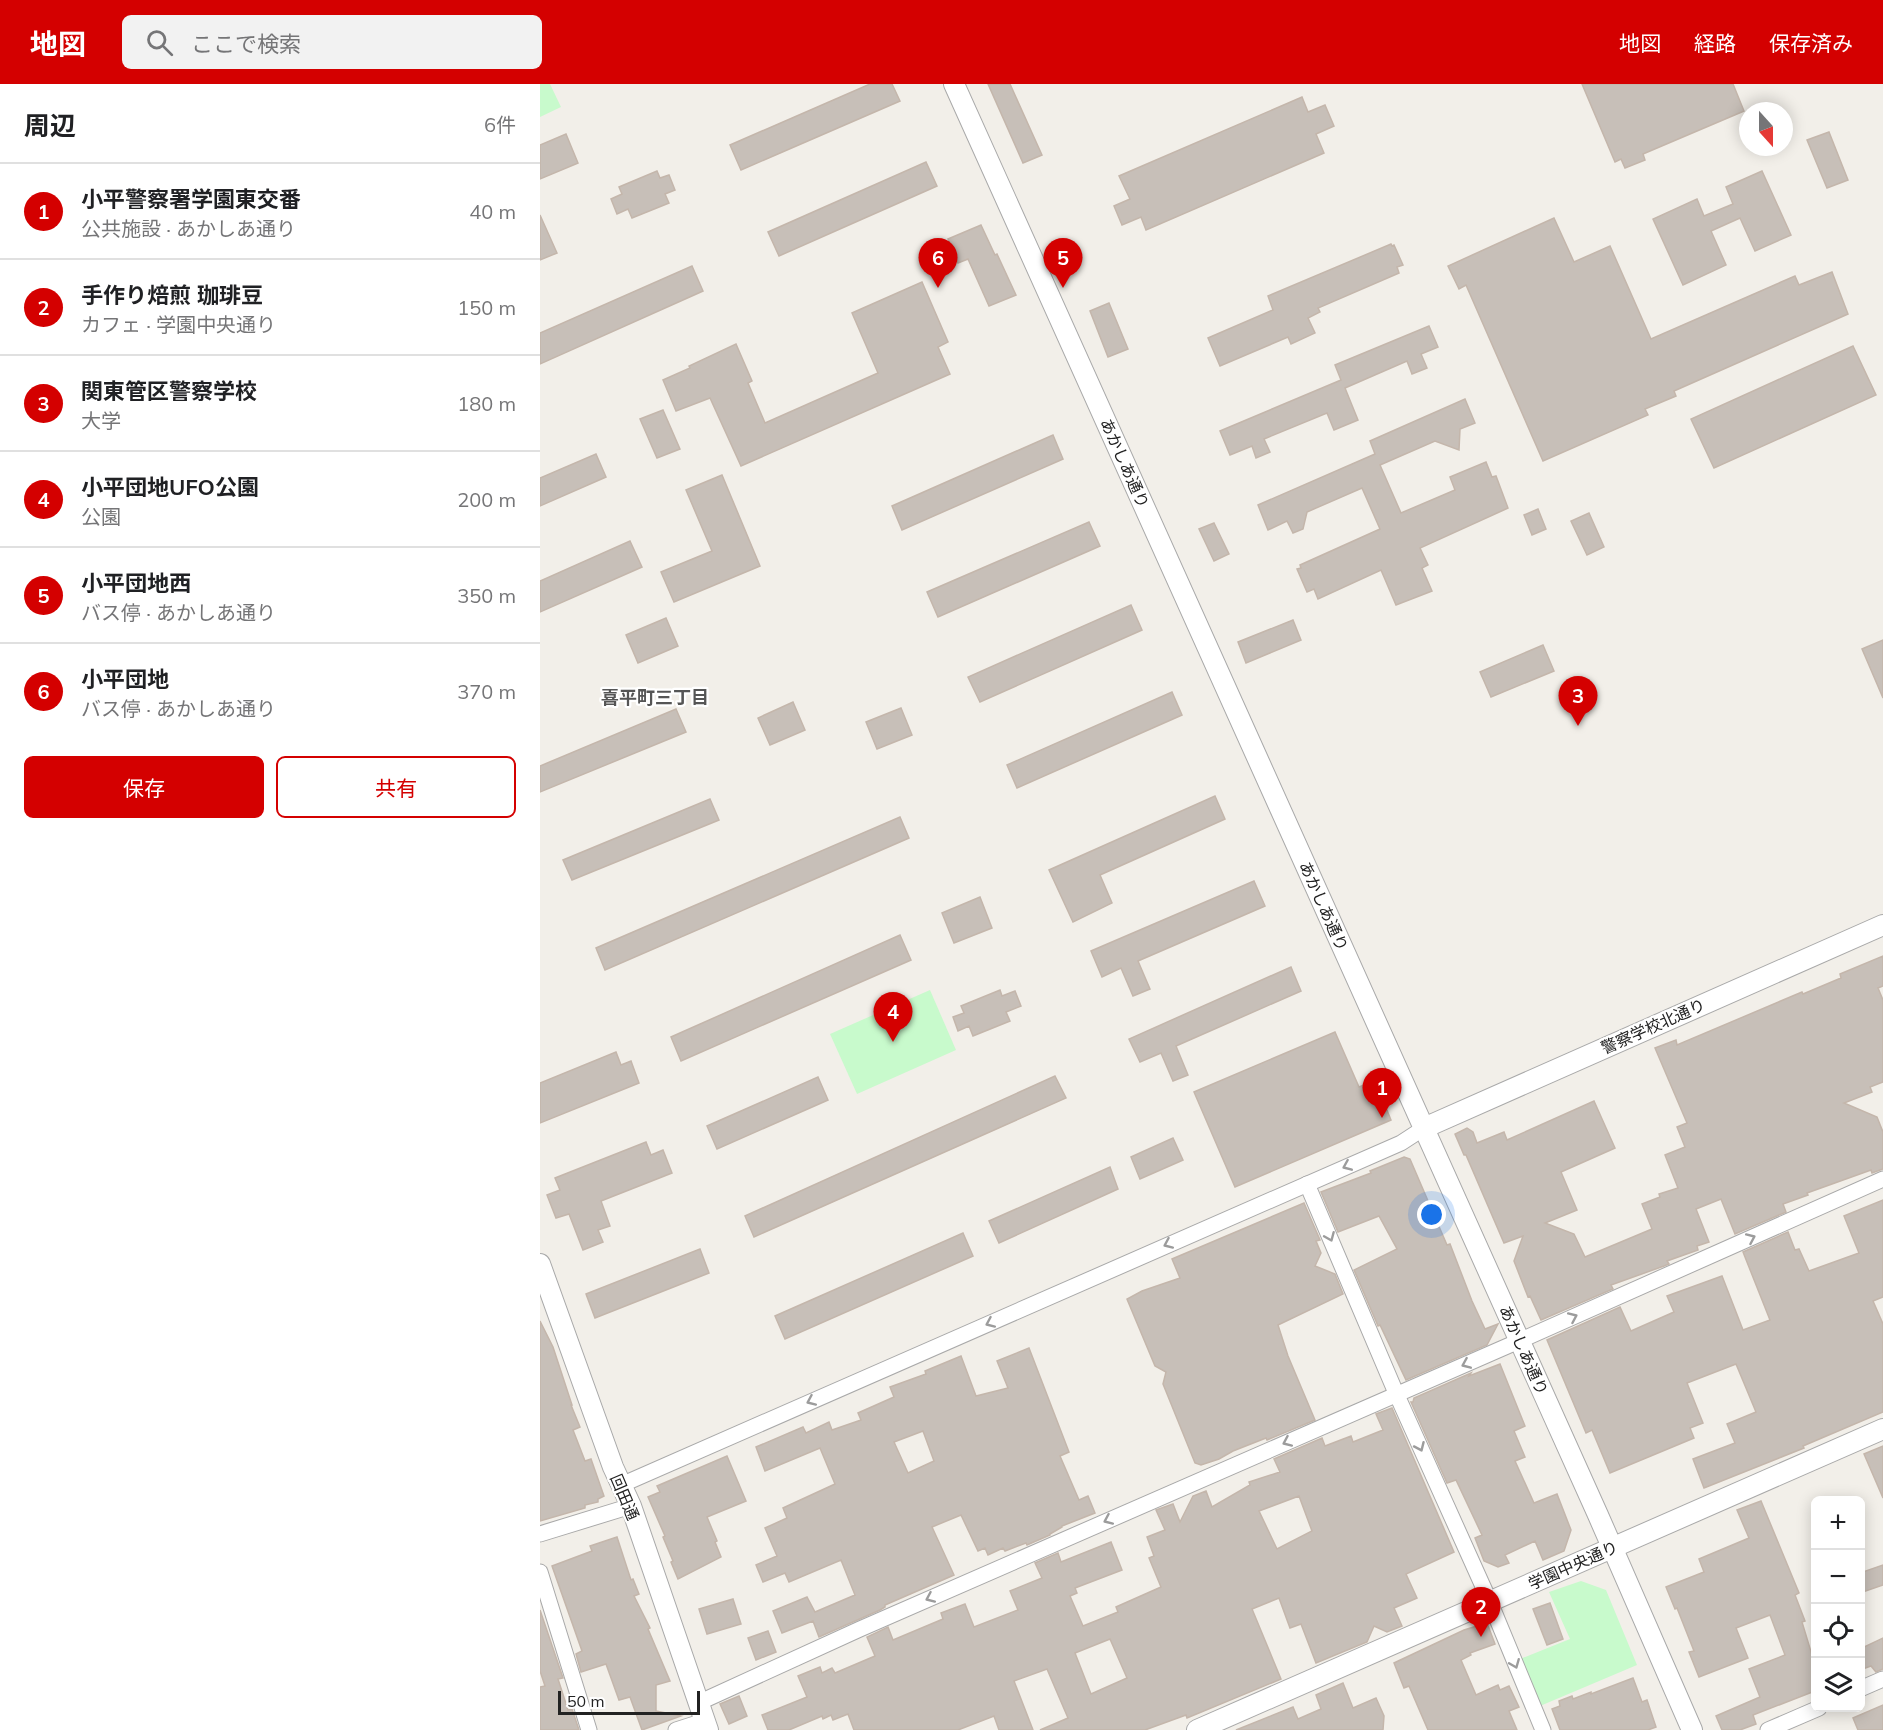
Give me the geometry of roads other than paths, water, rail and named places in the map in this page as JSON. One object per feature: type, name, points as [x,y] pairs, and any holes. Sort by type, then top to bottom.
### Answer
[{"type":"street","name":"あかしあ通り","points":[[954,84],[1520,1341],[1692,1730]]},
{"type":"street","name":"警察学校北通り","points":[[1424,1128],[1883,925]]},
{"type":"street","points":[[621,1485],[1401,1143],[1424,1128]]},
{"type":"street","points":[[676,1730],[703,1718],[870,1624],[1396,1393],[1520,1341],[1883,1179]]},
{"type":"street","points":[[1306,1184],[1396,1393],[1490,1602],[1543,1730]]},
{"type":"street","name":"回田通","points":[[540,1264],[613,1467],[631,1506],[703,1718]]},
{"type":"street","name":"学園中央通り","points":[[1197,1730],[1883,1428]]},
{"type":"street","points":[[540,1534],[631,1506]]},
{"type":"street","points":[[540,1572],[589,1730]]},
{"type":"street","points":[[1865,1687],[1883,1679]]},
{"type":"street","points":[[1768,1730],[1811,1711]]},
{"type":"place","name":"小平団地","points":[[938,288]]},
{"type":"place","name":"小平団地西","points":[[1063,288]]},
{"type":"place","name":"関東管区警察学校","points":[[1578,726]]},
{"type":"place","name":"小平団地UFO公園","points":[[893,1042]]},
{"type":"place","name":"小平警察署学園東交番","points":[[1382,1118]]},
{"type":"place","name":"手作り焙煎 珈琲豆","points":[[1481,1637]]},
{"type":"district","name":"喜平町三丁目","points":[[655,698]]}]
